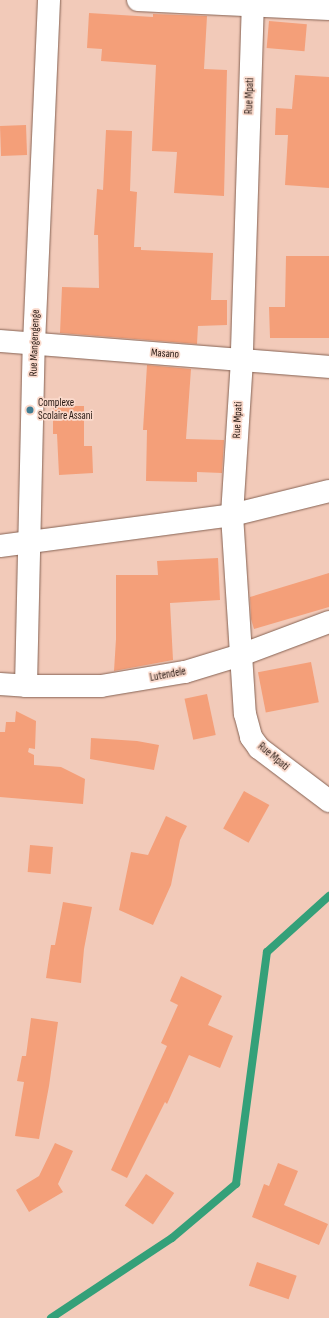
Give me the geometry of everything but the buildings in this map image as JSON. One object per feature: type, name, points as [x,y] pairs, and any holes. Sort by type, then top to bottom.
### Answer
[{"type":"street","name":"Rue Mangengenge","points":[[26,686],[34,344],[49,0]]},
{"type":"street","points":[[138,0],[253,2],[329,9]]},
{"type":"street","name":"Rue Mpati","points":[[253,2],[242,360],[232,515],[246,714],[251,737],[259,748],[329,801]]},
{"type":"street","name":"Masano","points":[[0,341],[329,367]]},
{"type":"street","points":[[0,546],[232,515],[329,491]]},
{"type":"street","name":"Lutendele","points":[[0,684],[26,686],[101,686],[185,672],[241,655],[329,622]]},
{"type":"waterway","points":[[51,1318],[172,1238],[236,1184],[267,952],[329,896]]},
{"type":"place","name":"Complexe Scolaire Assani","points":[[30,410]]}]
